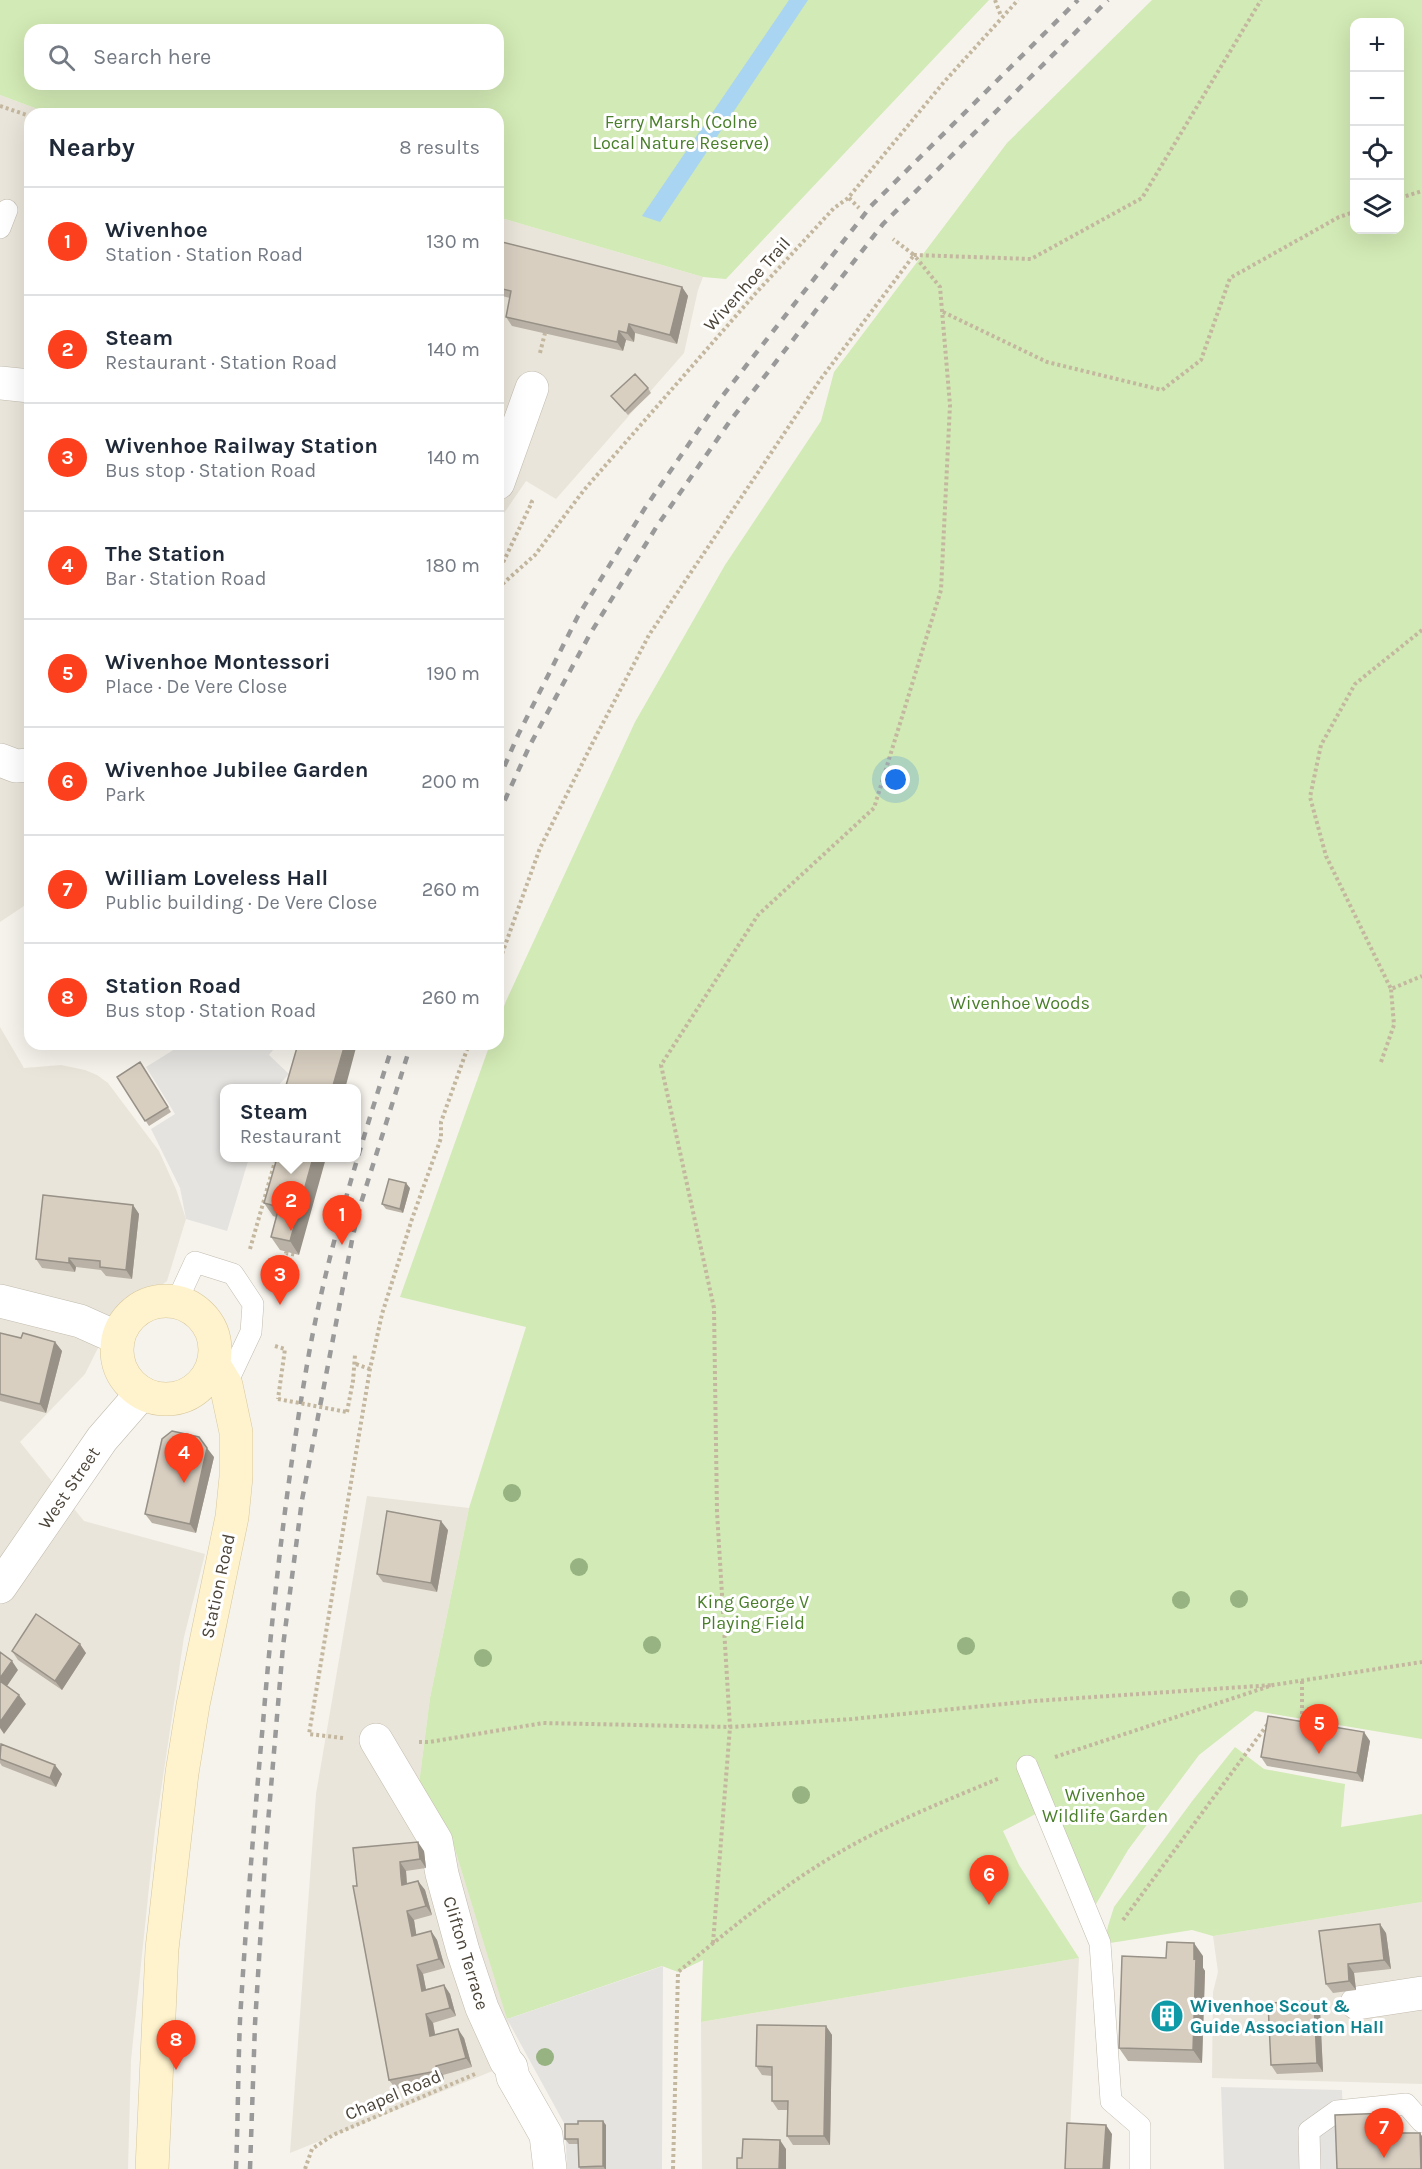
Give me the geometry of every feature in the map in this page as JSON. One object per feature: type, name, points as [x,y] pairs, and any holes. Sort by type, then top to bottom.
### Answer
[{"type":"main road","points":[[161,1300],[177,1301],[192,1307],[204,1318],[213,1332],[220,1375],[185,1395],[163,1399],[142,1393],[124,1376],[119,1364],[118,1338],[134,1312],[147,1304],[161,1300]]},
{"type":"main road","name":"Station Road","points":[[152,2169],[162,1949],[182,1773],[193,1705],[232,1517],[235,1487],[236,1432],[220,1375]]},
{"type":"street","points":[[0,383],[24,385]]},
{"type":"street","points":[[511,490],[532,388]]},
{"type":"street","points":[[0,760],[16,766],[24,765]]},
{"type":"street","points":[[0,1301],[80,1321],[118,1338]]},
{"type":"street","name":"West Street","points":[[0,1587],[102,1439],[142,1393]]},
{"type":"street","name":"Clifton Terrace","points":[[375,1740],[436,1841],[442,1874],[463,1951],[482,2008],[506,2061],[511,2067],[513,2077],[546,2135],[550,2169]]},
{"type":"street","points":[[1357,2003],[1422,1993]]},
{"type":"lane","points":[[177,1301],[195,1263],[233,1274],[253,1304],[251,1332],[220,1375]]},
{"type":"lane","points":[[1027,1766],[1100,1943],[1111,2101],[1140,2126],[1140,2169]]},
{"type":"lane","points":[[1310,2169],[1309,2131],[1337,2111],[1406,2104],[1422,2122]]},
{"type":"path","points":[[995,0],[1001,16]]},
{"type":"path","name":"Wivenhoe Trail","points":[[504,583],[535,555],[584,490],[834,208],[849,198],[1001,16],[1018,0]]},
{"type":"path","points":[[914,255],[1031,259],[1142,198],[1261,0]]},
{"type":"path","points":[[0,106],[24,114]]},
{"type":"path","points":[[1404,197],[1422,191]]},
{"type":"path","points":[[849,198],[859,208]]},
{"type":"path","points":[[943,312],[1047,362],[1162,390],[1202,360],[1230,278],[1339,217],[1350,213]]},
{"type":"path","points":[[713,1943],[730,1727],[717,1512],[714,1308],[661,1065],[758,915],[874,808],[941,590],[950,405],[940,286],[914,255],[893,239]]},
{"type":"path","points":[[504,948],[540,848],[591,744],[649,635],[820,380],[914,255]]},
{"type":"path","points":[[504,560],[532,502],[511,490]]},
{"type":"path","points":[[1381,1062],[1394,1025],[1391,989],[1326,855],[1310,797],[1321,745],[1355,684],[1422,630]]},
{"type":"path","points":[[1391,989],[1422,976]]},
{"type":"path","points":[[341,1738],[309,1734],[370,1369],[382,1314],[441,1138],[441,1122],[468,1050]]},
{"type":"path","points":[[247,1260],[275,1162]]},
{"type":"path","points":[[278,1298],[286,1253],[297,1255]]},
{"type":"path","points":[[269,1345],[285,1349],[278,1399],[347,1412],[356,1364],[355,1355]]},
{"type":"path","points":[[356,1364],[370,1369]]},
{"type":"path","points":[[375,1740],[429,1742],[543,1723],[730,1727],[852,1719],[1034,1701],[1273,1685],[1422,1662]]},
{"type":"path","points":[[1302,1682],[1302,1730]]},
{"type":"path","points":[[673,2169],[678,1972],[755,1909],[835,1855],[930,1807],[1027,1766],[1273,1685]]},
{"type":"path","points":[[1100,1943],[1118,1929],[1264,1726],[1272,1719]]},
{"type":"path","points":[[1292,1721],[1302,1722]]},
{"type":"path","name":"Chapel Road","points":[[305,2169],[312,2149],[333,2135],[506,2061]]},
{"type":"shaded area","points":[[0,95],[35,108],[24,108],[24,906],[0,922]]},
{"type":"shaded area","points":[[504,219],[703,277],[684,353],[556,499],[526,481],[504,513]]},
{"type":"shaded area","points":[[0,1027],[24,1068],[61,1065],[85,1070],[108,1083],[159,1151],[186,1219],[167,1281],[110,1324],[85,1374],[20,1442],[84,1521],[205,1554],[184,1637],[155,1830],[131,2060],[128,2169],[0,2169]]},
{"type":"shaded area","points":[[173,1050],[273,1050],[269,1055],[289,1074],[280,1084],[220,1084],[220,1162],[248,1162],[227,1231],[186,1219],[180,1188],[151,1129],[175,1114],[146,1067]]},
{"type":"shaded area","points":[[367,1496],[469,1508],[430,1698],[419,1784],[449,1830],[520,2060],[290,2153],[316,1794]]},
{"type":"shaded area","points":[[1422,1902],[1422,2084],[1212,2078],[1213,1992],[1218,1972],[1213,1936]]},
{"type":"shaded area","points":[[1079,1958],[1068,2169],[702,2169],[701,2022]]},
{"type":"shaded area","points":[[663,1966],[662,2169],[567,2169],[565,2125],[507,2019]]},
{"type":"shaded area","points":[[1221,2087],[1342,2090],[1345,2169],[1224,2169]]},
{"type":"green space","name":"Ferry Marsh (Colne Local Nature Reserve)","points":[[0,0],[989,0],[726,279],[703,277],[504,219],[504,108],[35,108],[0,95]]},
{"type":"green space","points":[[1152,0],[1422,0],[1422,1739],[1255,1711],[1199,1755],[1128,1850],[1096,1904],[1049,1807],[1003,1831],[1019,1865],[1079,1958],[701,2022],[703,1960],[678,1972],[662,1966],[507,2019],[449,1830],[419,1784],[430,1698],[469,1508],[526,1327],[400,1297],[488,1050],[504,1050],[506,1001],[635,722],[725,565],[821,421],[834,372],[1007,143]]},
{"type":"green space","points":[[1235,1747],[1264,1769],[1345,1784],[1341,1827],[1422,1814],[1422,1902],[1213,1936],[1192,1930],[1104,1944],[1114,1907]]},
{"type":"water","points":[[789,0],[808,0],[660,222],[642,216]]},
{"type":"building","points":[[504,242],[682,287],[670,335],[629,324],[627,333],[619,331],[617,342],[506,317],[511,291],[504,289]]},
{"type":"building","points":[[635,374],[648,388],[625,411],[611,396]]},
{"type":"building","points":[[296,1050],[343,1050],[333,1084],[286,1084]]},
{"type":"building","points":[[140,1062],[168,1107],[145,1121],[117,1077]]},
{"type":"building","points":[[276,1162],[312,1162],[290,1241],[271,1237],[279,1207],[264,1203]]},
{"type":"building","points":[[389,1179],[406,1183],[400,1209],[382,1204]]},
{"type":"building","points":[[43,1195],[133,1205],[126,1270],[100,1267],[100,1261],[69,1258],[69,1263],[36,1259]]},
{"type":"building","points":[[0,1333],[21,1338],[23,1333],[55,1342],[40,1404],[0,1394]]},
{"type":"building","points":[[172,1431],[199,1437],[207,1448],[190,1524],[145,1514],[162,1439]]},
{"type":"building","points":[[387,1511],[441,1521],[431,1583],[377,1574]]},
{"type":"building","points":[[36,1614],[80,1644],[55,1681],[12,1651]]},
{"type":"building","points":[[0,1652],[12,1661],[0,1678]]},
{"type":"building","points":[[0,1681],[19,1695],[0,1722]]},
{"type":"building","points":[[1268,1716],[1364,1732],[1357,1773],[1261,1757]]},
{"type":"building","points":[[1,1744],[55,1765],[50,1778],[0,1759]]},
{"type":"building","points":[[418,1842],[420,1859],[400,1862],[402,1885],[418,1881],[426,1906],[407,1911],[412,1936],[431,1931],[439,1959],[417,1965],[422,1991],[444,1985],[450,2008],[426,2014],[430,2036],[458,2029],[466,2058],[436,2066],[437,2071],[389,2080],[353,1886],[357,1886],[353,1848]]},
{"type":"building","points":[[1380,1924],[1384,1960],[1348,1964],[1349,1981],[1326,1984],[1319,1931]]},
{"type":"building","name":"Wivenhoe Scout & Guide Association Hall","points":[[1167,1942],[1194,1943],[1194,1959],[1196,1958],[1193,2050],[1119,2048],[1122,1956],[1166,1958]]},
{"type":"building","points":[[1314,2001],[1317,2063],[1271,2065],[1268,2003]]},
{"type":"building","points":[[757,2025],[826,2026],[824,2136],[787,2136],[788,2101],[772,2101],[772,2067],[756,2066]]},
{"type":"building","points":[[1390,2113],[1391,2133],[1420,2133],[1421,2169],[1337,2169],[1335,2115]]},
{"type":"building","points":[[578,2121],[603,2121],[603,2166],[579,2167],[578,2139],[565,2139],[565,2124],[578,2124]]},
{"type":"building","points":[[1067,2123],[1106,2125],[1103,2169],[1065,2169]]},
{"type":"building","points":[[743,2139],[780,2140],[779,2169],[737,2169],[737,2158],[742,2158]]},
{"type":"railway","points":[[504,767],[578,616],[645,508],[717,403],[871,206],[1078,0]]},
{"type":"railway","points":[[504,802],[530,745],[590,634],[657,526],[730,421],[883,224],[1108,0]]},
{"type":"railway","points":[[361,1148],[391,1050]]},
{"type":"railway","points":[[250,2169],[255,2024],[266,1846],[283,1646],[302,1500],[353,1235],[409,1050]]},
{"type":"railway","points":[[236,2169],[240,2020],[256,1797],[281,1540],[300,1404],[316,1319],[357,1162]]},
{"type":"place","name":"Steam","points":[[291,1231]]},
{"type":"place","name":"Wivenhoe","points":[[342,1245]]},
{"type":"place","name":"Wivenhoe Railway Station","points":[[280,1305]]},
{"type":"place","name":"The Station","points":[[184,1483]]},
{"type":"place","name":"Wivenhoe Montessori","points":[[1319,1754]]},
{"type":"place","name":"Wivenhoe Jubilee Garden","points":[[989,1905]]},
{"type":"place","name":"Wivenhoe Scout & Guide Association Hall","points":[[1167,2016]]},
{"type":"place","name":"Station Road","points":[[176,2070]]},
{"type":"place","name":"William Loveless Hall","points":[[1384,2158]]},
{"type":"park label","name":"Wivenhoe Woods","points":[[1020,1003]]},
{"type":"park label","name":"King George V Playing Field","points":[[753,1612]]},
{"type":"park label","name":"Wivenhoe Wildlife Garden","points":[[1105,1805]]}]
